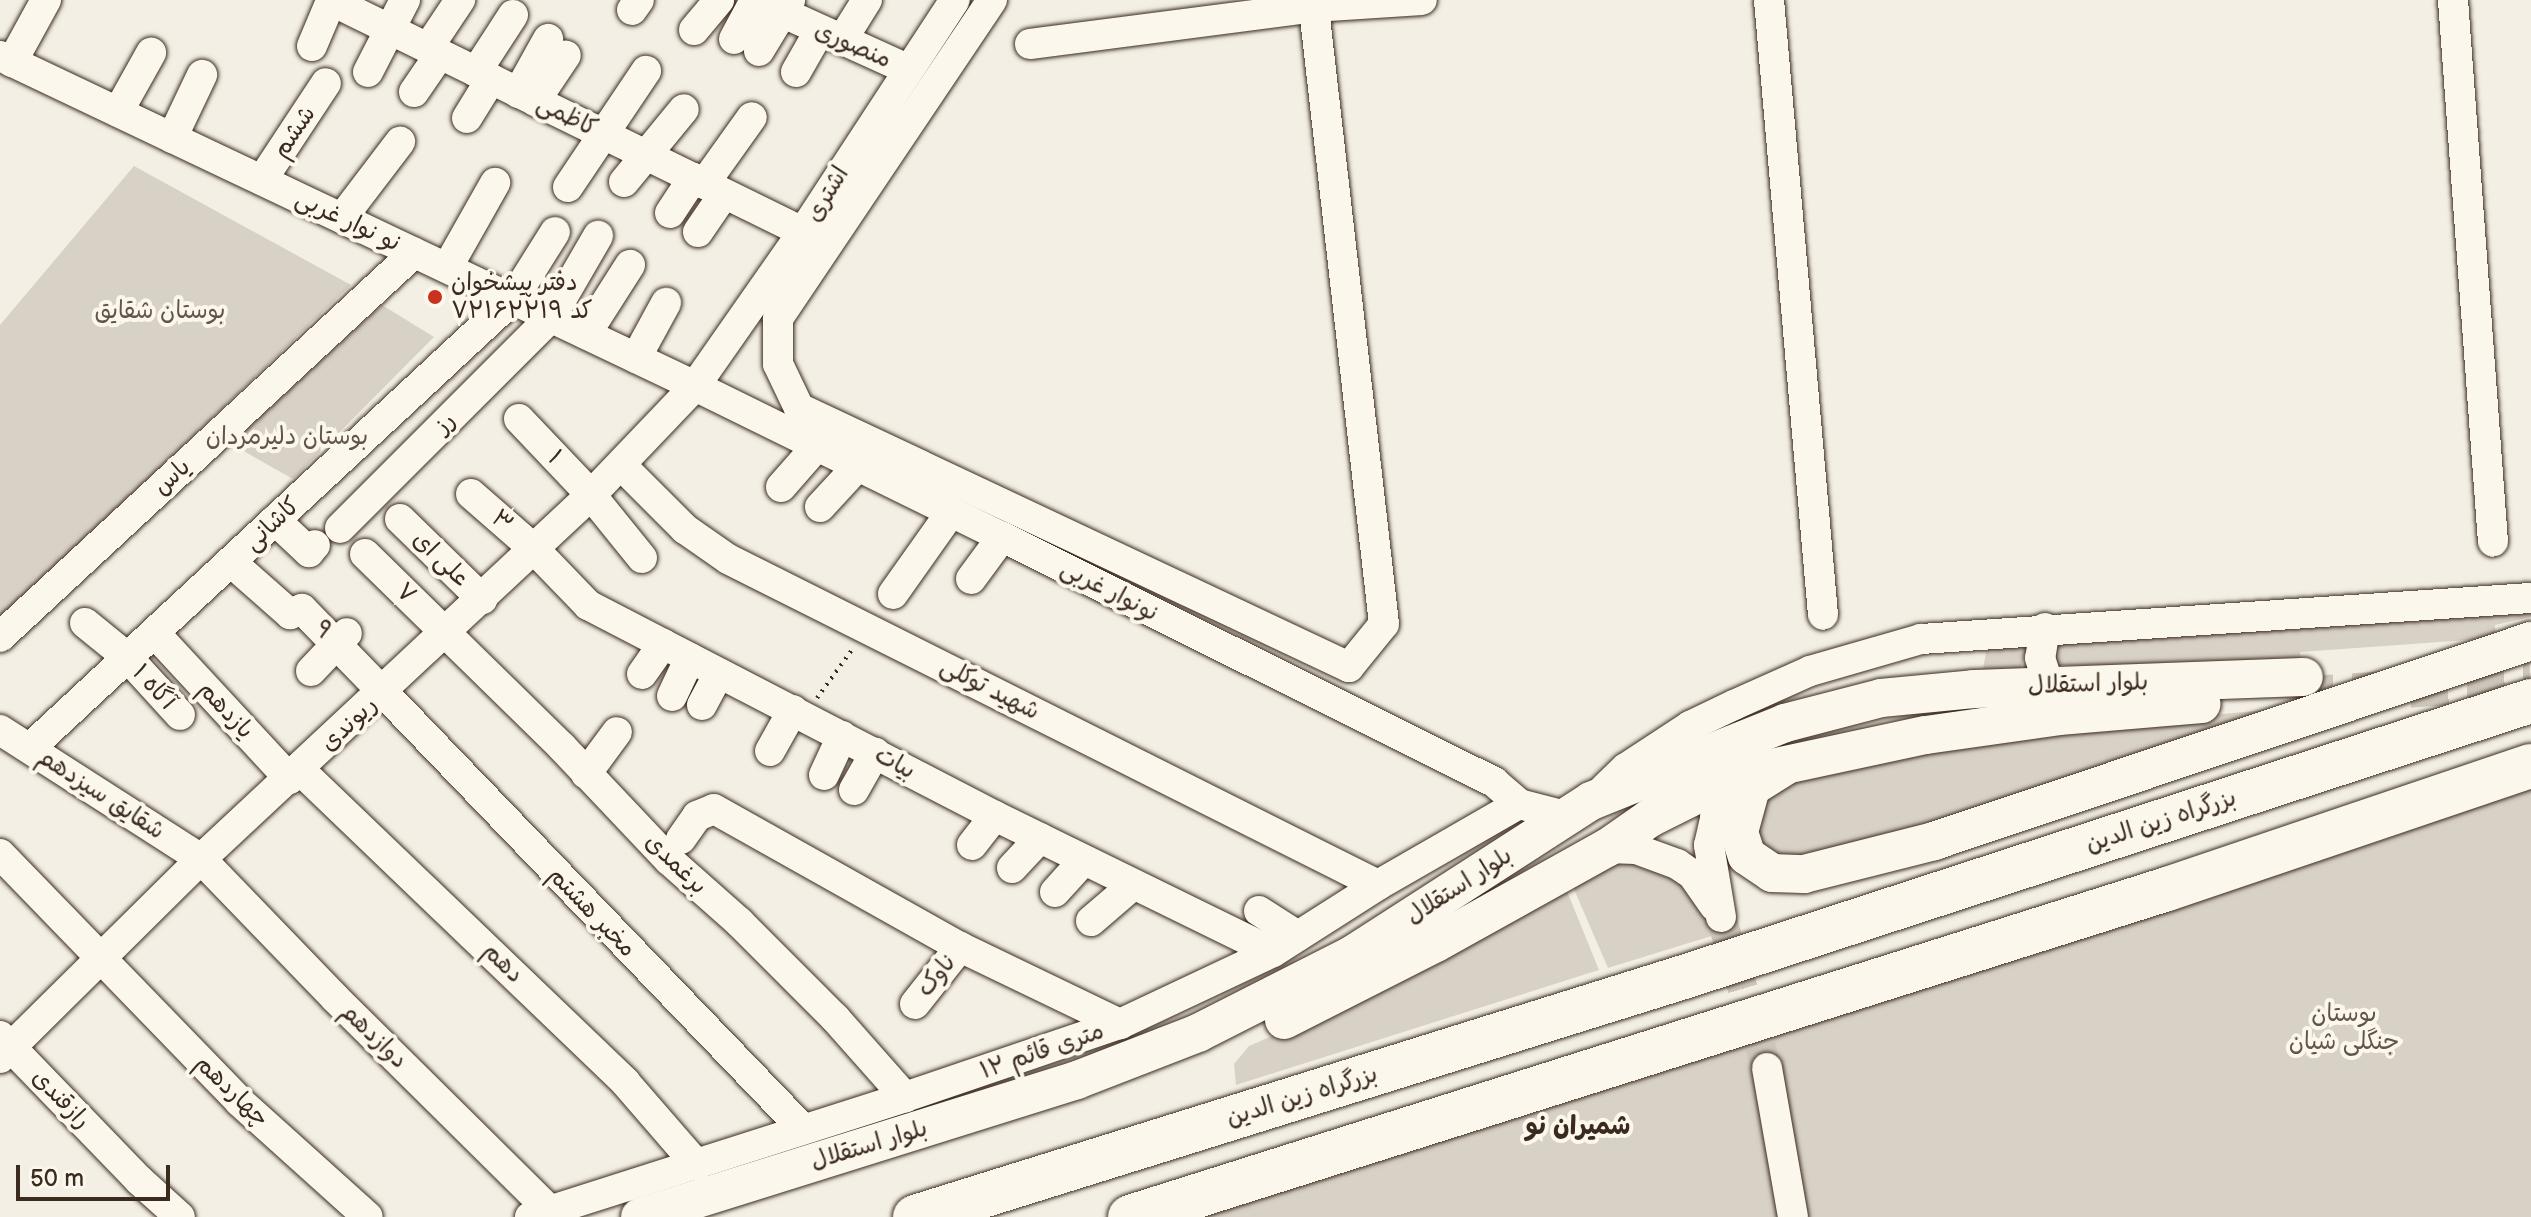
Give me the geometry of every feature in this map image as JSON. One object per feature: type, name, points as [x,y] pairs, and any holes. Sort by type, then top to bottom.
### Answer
[{"type":"highway","name":"بزرگراه زین الدین","points":[[915,1217],[1690,975],[2531,701]]},
{"type":"highway","points":[[1130,1217],[2167,889],[2531,766]]},
{"type":"main road","points":[[1796,761],[1767,775],[1751,788],[1744,803],[1739,832],[1747,856],[1772,873],[1804,874],[1934,841],[2531,641]]},
{"type":"main road","name":"بلوار استقلال","points":[[640,1217],[1077,1080],[1198,1033],[1290,990],[1425,929],[1607,848],[1663,811],[1741,774],[1926,735],[2300,687],[2049,685],[1881,698],[1785,723],[1578,808],[1519,847],[1425,929],[1303,1011],[1200,1056],[1085,1097],[702,1217]]},
{"type":"main road","points":[[1923,694],[1945,707],[1946,721],[1926,735]]},
{"type":"street","points":[[6,59],[46,0]]},
{"type":"street","points":[[312,46],[331,0]]},
{"type":"street","name":"کاظمی","points":[[331,0],[803,232]]},
{"type":"street","points":[[368,72],[405,0]]},
{"type":"street","points":[[414,92],[460,0]]},
{"type":"street","points":[[694,30],[719,0]]},
{"type":"street","points":[[805,74],[832,36],[867,0]]},
{"type":"street","name":"اشتری","points":[[695,386],[803,232],[955,0]]},
{"type":"street","points":[[992,0],[778,319],[778,364],[799,408],[1349,667],[1384,624],[1313,4]]},
{"type":"street","points":[[1030,44],[1313,4],[1422,0]]},
{"type":"street","points":[[1769,0],[1823,615]]},
{"type":"street","points":[[2453,0],[2493,542]]},
{"type":"street","points":[[746,45],[770,3]]},
{"type":"street","name":"منصوری","points":[[770,3],[832,36],[907,69]]},
{"type":"street","points":[[467,118],[483,76],[513,15]]},
{"type":"street","points":[[526,97],[557,47]]},
{"type":"street","points":[[118,112],[151,53]]},
{"type":"street","name":"نو نوار غربی","points":[[6,59],[695,386]]},
{"type":"street","points":[[568,187],[646,71]]},
{"type":"street","points":[[172,138],[202,75]]},
{"type":"street","name":"ششم","points":[[262,180],[326,83]]},
{"type":"street","points":[[624,182],[643,154],[684,109]]},
{"type":"street","points":[[670,213],[707,185],[752,117]]},
{"type":"street","points":[[342,218],[400,142]]},
{"type":"street","points":[[447,268],[495,183]]},
{"type":"street","points":[[698,232],[707,185]]},
{"type":"street","name":"کاشانی","points":[[30,748],[513,299],[555,232]]},
{"type":"street","points":[[551,317],[598,236]]},
{"type":"street","name":"یاس","points":[[0,637],[414,253]]},
{"type":"street","points":[[586,334],[630,265]]},
{"type":"street","points":[[636,358],[666,303]]},
{"type":"street","name":"رز","points":[[340,528],[551,317]]},
{"type":"street","name":"نونوار غربی","points":[[695,386],[1494,782],[1519,804]]},
{"type":"street","name":"ریوندی","points":[[3,1047],[102,958],[201,859],[295,775],[379,688],[446,632],[591,495],[695,386]]},
{"type":"street","name":"۱","points":[[519,419],[591,495],[642,558]]},
{"type":"street","points":[[781,487],[817,446]]},
{"type":"street","name":"شهید توکلی","points":[[621,465],[685,529],[728,559],[1378,885]]},
{"type":"street","points":[[820,507],[858,466]]},
{"type":"street","name":"۳","points":[[471,494],[534,549]]},
{"type":"street","points":[[893,594],[951,512]]},
{"type":"street","name":"علی ای","points":[[400,519],[482,599]]},
{"type":"street","points":[[275,520],[309,552],[315,545]]},
{"type":"street","points":[[971,579],[1002,537]]},
{"type":"street","name":"بیات","points":[[534,549],[588,605],[1133,885],[1286,944]]},
{"type":"street","name":"۷","points":[[365,554],[446,632]]},
{"type":"street","name":"۹","points":[[231,562],[290,614],[302,609],[342,638],[379,688]]},
{"type":"street","points":[[1519,847],[1519,804],[1578,808],[1626,768],[1690,726],[1810,671],[1921,639],[2045,628],[2531,598]]},
{"type":"street","name":"آگاه ۱","points":[[85,623],[128,658],[180,715]]},
{"type":"street","points":[[2045,628],[2040,658],[2049,685]]},
{"type":"street","name":"برغمدی","points":[[446,632],[669,860],[739,922],[824,1008],[905,1097]]},
{"type":"street","points":[[311,671],[342,638]]},
{"type":"street","points":[[634,668],[651,638]]},
{"type":"street","name":"یازدهم","points":[[162,641],[295,775]]},
{"type":"street","points":[[672,696],[690,658]]},
{"type":"street","points":[[702,705],[719,673]]},
{"type":"street","name":"مخبر هشتم","points":[[379,688],[803,1129]]},
{"type":"street","points":[[761,746],[790,709]]},
{"type":"street","points":[[586,774],[617,732]]},
{"type":"street","name":"شقایق سیزدهم","points":[[2,733],[201,859]]},
{"type":"street","points":[[824,775],[842,736]]},
{"type":"street","points":[[854,790],[875,753]]},
{"type":"street","points":[[1607,848],[1636,849],[1677,864],[1692,874],[1721,917],[1709,845],[1715,818],[1741,774]]},
{"type":"street","name":"دهم","points":[[295,775],[625,1082],[697,1165]]},
{"type":"street","name":"۱۲ متری قائم","points":[[540,1214],[905,1097],[1120,1024],[1286,944],[1378,885],[1519,804]]},
{"type":"street","name":"برغمدی","points":[[681,839],[697,816],[714,809],[960,947],[1120,1024]]},
{"type":"street","points":[[972,845],[995,816]]},
{"type":"street","points":[[1012,868],[1040,838]]},
{"type":"street","name":"چهاردهم","points":[[0,854],[239,1101],[368,1217]]},
{"type":"street","name":"دوازدهم","points":[[201,859],[540,1214]]},
{"type":"street","points":[[1055,892],[1084,860]]},
{"type":"street","points":[[1091,921],[1133,885]]},
{"type":"street","points":[[1259,911],[1286,944]]},
{"type":"street","name":"ناوک","points":[[915,1004],[960,947]]},
{"type":"street","name":"رازقندی","points":[[3,1047],[180,1217]]},
{"type":"street","points":[[1767,1068],[1793,1217]]},
{"type":"path","points":[[790,709],[868,629]]},
{"type":"green space","name":"بوستان شقایق","points":[[134,166],[351,285],[0,620],[0,325]]},
{"type":"green space","name":"بوستان دلیرمردان","points":[[382,305],[434,337],[293,479],[231,444]]},
{"type":"green space","points":[[2531,608],[2531,617],[2495,625],[2496,638],[2300,652],[2302,671],[2057,665],[2053,652],[2059,635]]},
{"type":"green space","points":[[2029,638],[2021,668],[1983,669],[1988,642]]},
{"type":"green space","points":[[2304,707],[1917,836],[1775,863],[1747,822],[1763,789],[1848,764],[2129,722]]},
{"type":"green space","name":"بوستان جنگلی شیان","points":[[2531,758],[2531,1217],[1109,1217]]},
{"type":"green space","points":[[1609,861],[1668,867],[1714,920],[1718,934],[1608,968],[1570,880]]},
{"type":"green space","points":[[1564,884],[1599,970],[1236,1085],[1234,1064],[1249,1046],[1315,1017]]},
{"type":"tunnel","points":[[2296,696],[2531,681]]},
{"type":"tunnel","points":[[1721,917],[1767,1068]]},
{"type":"place","name":"دفتر پیشخوان کد ۷۲۱۶۲۲۱۹","points":[[435,297]]},
{"type":"district","name":"شمیران نو","points":[[1578,1127]]}]
